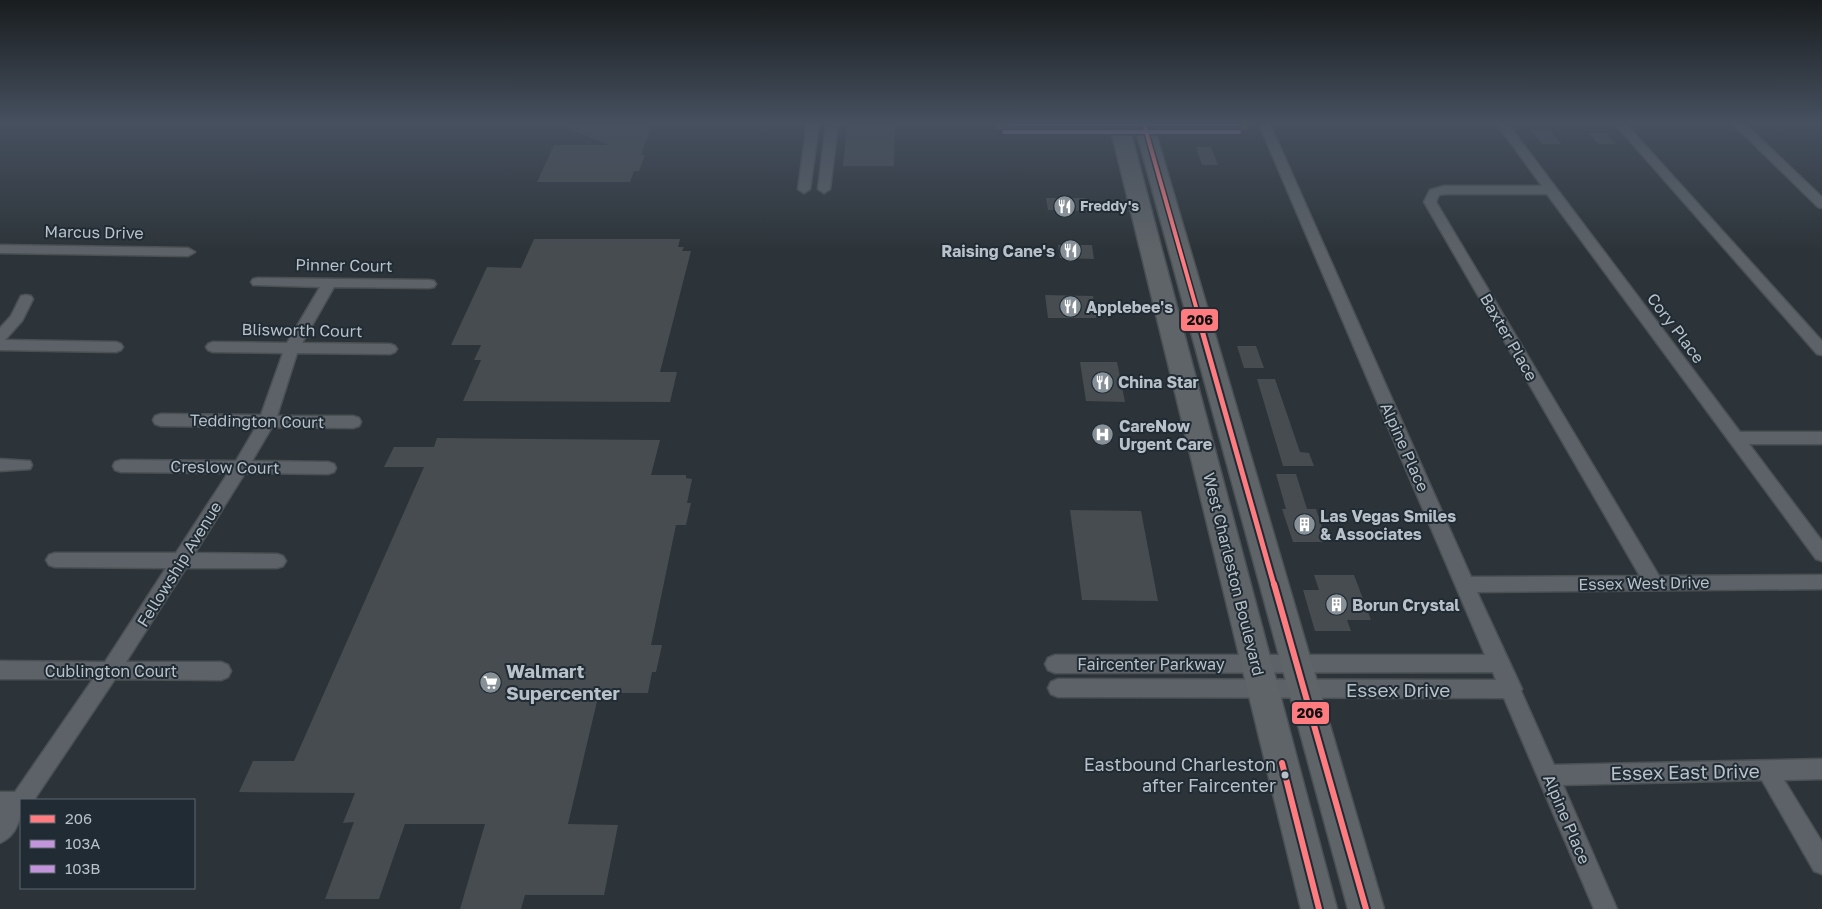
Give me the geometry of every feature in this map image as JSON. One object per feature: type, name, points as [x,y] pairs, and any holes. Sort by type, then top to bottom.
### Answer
[{"type":"main road","name":"West Charleston Boulevard","points":[[1130,166],[1174,333],[1280,677],[1366,909]]},
{"type":"main road","name":"West Charleston Boulevard","points":[[1156,166],[1232,432],[1280,677],[1319,909]]},
{"type":"main road","points":[[1154,259],[1177,292],[1181,305],[1188,313],[1199,317]]},
{"type":"main road","points":[[1174,333],[1182,336],[1190,343],[1232,432]]},
{"type":"street","points":[[804,189],[807,166]]},
{"type":"street","points":[[824,189],[827,166]]},
{"type":"street","name":"Alpine Place","points":[[1282,166],[1512,689],[1606,909]]},
{"type":"street","name":"Cory Place","points":[[1533,166],[1822,554]]},
{"type":"street","points":[[1658,166],[1822,350]]},
{"type":"street","points":[[1783,166],[1822,204]]},
{"type":"street","name":"Baxter Place","points":[[1551,190],[1444,190],[1434,193],[1430,202],[1654,583]]},
{"type":"street","name":"Marcus Drive","points":[[0,249],[188,252]]},
{"type":"street","name":"Pinner Court","points":[[258,282],[429,284]]},
{"type":"street","name":"Fellowship Avenue","points":[[0,832],[13,802],[110,672],[240,468],[267,422],[292,348],[330,282]]},
{"type":"street","points":[[0,337],[17,318],[26,299]]},
{"type":"street","points":[[0,345],[116,347]]},
{"type":"street","name":"Blisworth Court","points":[[213,347],[390,349]]},
{"type":"street","name":"Teddington Court","points":[[161,420],[353,422]]},
{"type":"street","points":[[1736,438],[1822,438]]},
{"type":"street","points":[[0,466],[24,465]]},
{"type":"street","name":"Creslow Court","points":[[121,466],[328,468]]},
{"type":"street","points":[[55,560],[277,561]]},
{"type":"street","name":"Essex West Drive","points":[[1465,585],[1822,582]]},
{"type":"street","name":"Essex Drive","points":[[1280,677],[1500,663]]},
{"type":"street","name":"Faircenter Parkway","points":[[1055,664],[1280,677]]},
{"type":"street","name":"Cublington Court","points":[[0,670],[110,672],[221,671]]},
{"type":"street","name":"Essex Drive","points":[[1280,677],[1512,689]]},
{"type":"street","name":"Faircenter Parkway","points":[[1058,688],[1280,677]]},
{"type":"street","name":"Essex East Drive","points":[[1548,775],[1822,769]]},
{"type":"street","points":[[1767,770],[1822,863]]},
{"type":"building","points":[[544,166],[641,166],[639,171],[634,171],[630,182],[537,182]]},
{"type":"building","name":"Freddy's","points":[[1046,198],[1085,198],[1087,211],[1048,210]]},
{"type":"building","points":[[534,239],[680,239],[678,247],[684,247],[682,251],[691,251],[660,372],[677,372],[670,402],[463,401],[481,360],[474,360],[481,345],[451,345],[487,267],[521,268]]},
{"type":"building","name":"Raising Cane's","points":[[1058,245],[1092,245],[1094,259],[1060,258]]},
{"type":"building","name":"Applebee's","points":[[1045,295],[1093,296],[1097,318],[1048,318]]},
{"type":"building","points":[[1237,346],[1256,346],[1264,368],[1244,368]]},
{"type":"building","name":"China Star","points":[[1080,362],[1117,362],[1125,402],[1086,401]]},
{"type":"building","points":[[1257,379],[1275,379],[1300,452],[1309,453],[1314,466],[1283,466]]},
{"type":"building","name":"Walmart Supercenter","points":[[437,438],[660,440],[651,475],[686,475],[686,478],[692,479],[687,503],[691,503],[686,525],[676,525],[651,645],[662,645],[656,672],[652,672],[648,693],[599,693],[568,824],[618,825],[604,895],[525,895],[521,909],[460,909],[485,824],[405,824],[379,899],[325,899],[354,822],[343,823],[355,793],[239,792],[253,761],[294,761],[424,467],[384,467],[394,447],[434,447]]},
{"type":"building","name":"Las Vegas Smiles & Associates","points":[[1276,474],[1296,474],[1307,509],[1316,509],[1327,542],[1293,542],[1282,509],[1286,509]]},
{"type":"building","points":[[1070,510],[1141,511],[1158,601],[1082,600]]},
{"type":"building","name":"Borun Crystal","points":[[1314,575],[1354,575],[1371,620],[1347,620],[1351,631],[1315,631],[1303,590],[1319,590]]},
{"type":"transit line","name":"206","points":[[1156,166],[1366,909]]},
{"type":"transit line","name":"206","points":[[1282,763],[1319,909]]},
{"type":"place","name":"Freddy's","points":[[1064,206]]},
{"type":"place","name":"Raising Cane's","points":[[1071,251]]},
{"type":"place","name":"Applebee's","points":[[1070,307]]},
{"type":"place","name":"China Star","points":[[1102,382]]},
{"type":"place","name":"CareNow Urgent Care","points":[[1103,435]]},
{"type":"place","name":"Las Vegas Smiles & Associates","points":[[1304,525]]},
{"type":"place","name":"Borun Crystal","points":[[1336,605]]},
{"type":"place","name":"Walmart Supercenter","points":[[490,682]]},
{"type":"place","name":"Eastbound Charleston after Faircenter","points":[[1285,775]]}]
